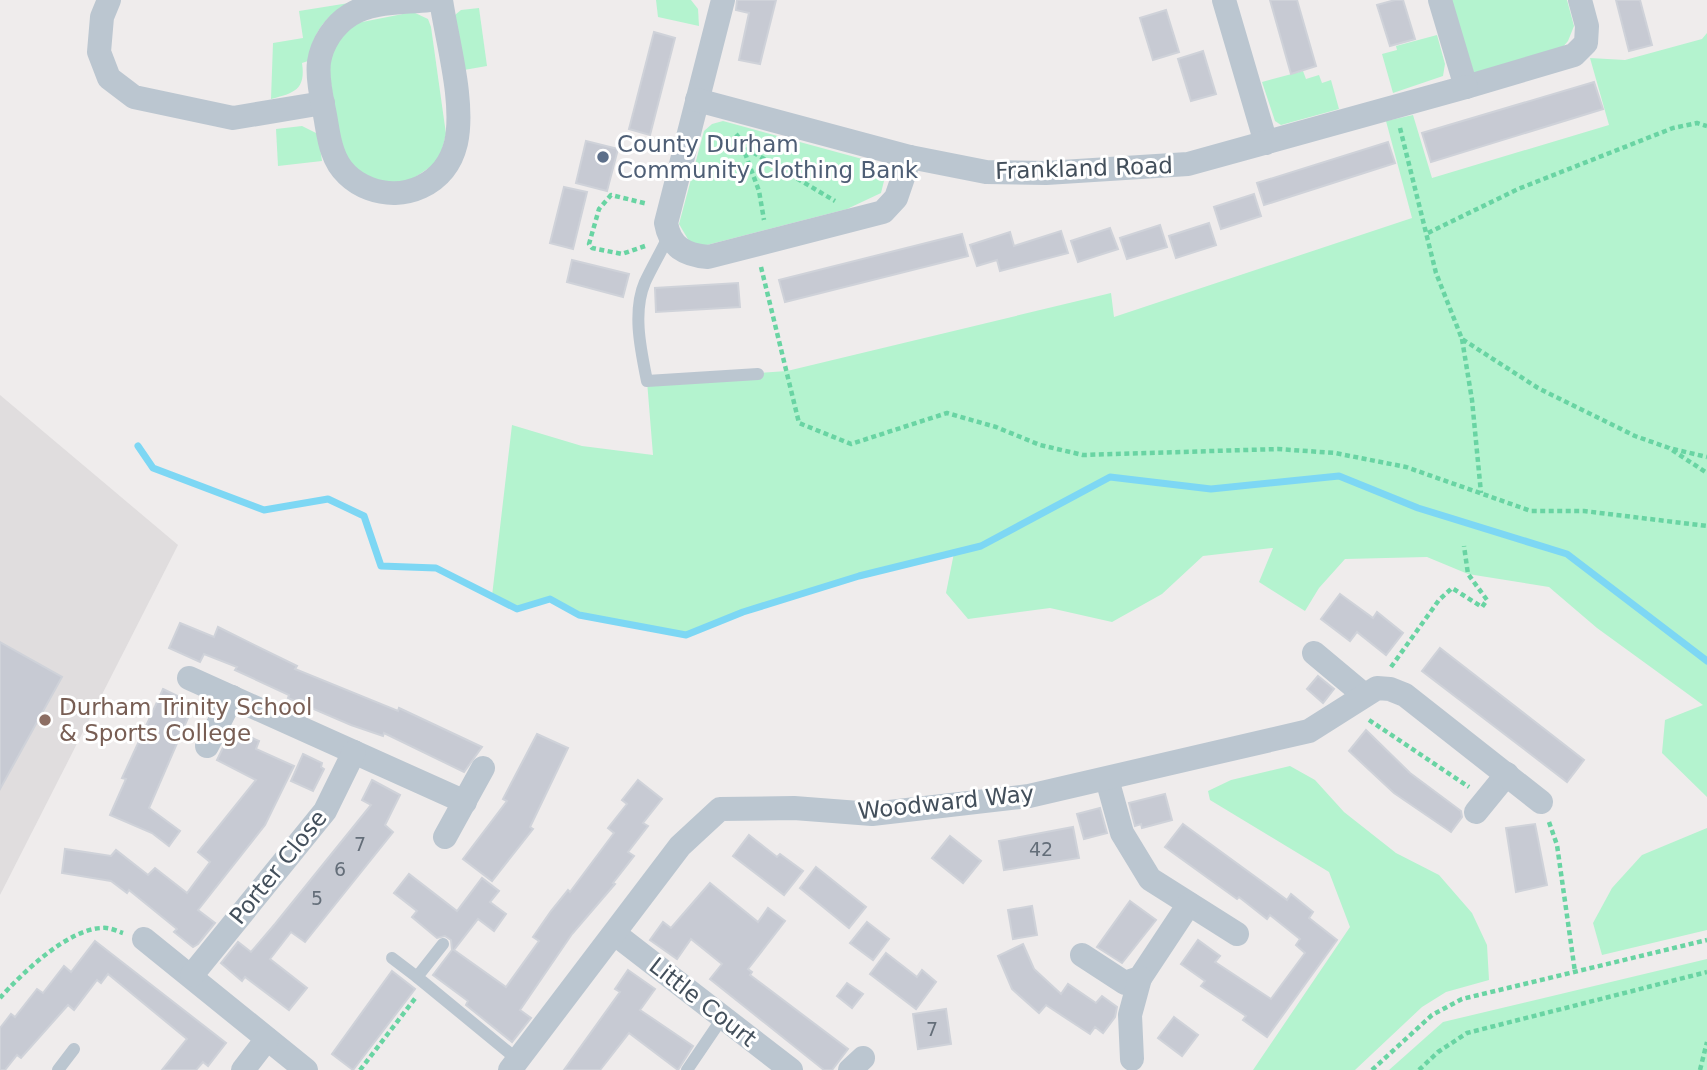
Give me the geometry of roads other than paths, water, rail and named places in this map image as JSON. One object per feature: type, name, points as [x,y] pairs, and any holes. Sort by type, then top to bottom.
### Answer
[{"type":"street","points":[[109,0],[102,17],[99,52],[109,78],[134,97],[233,118],[323,103]]},
{"type":"street","points":[[429,0],[369,8],[353,13],[337,26],[325,43],[319,64],[323,103],[333,153],[355,181],[371,190],[391,195],[412,191],[432,181],[448,166],[456,141],[458,104],[441,0]]},
{"type":"street","points":[[723,0],[666,223],[668,237],[689,255],[708,257],[883,212],[896,198],[910,157]]},
{"type":"street","points":[[1224,0],[1266,143]]},
{"type":"street","points":[[1440,0],[1466,87]]},
{"type":"street","name":"Frankland Road","points":[[697,100],[910,157],[986,172],[1046,173],[1188,164],[1574,55],[1586,43],[1587,26],[1580,0]]},
{"type":"street","points":[[1314,653],[1354,701]]},
{"type":"street","points":[[189,678],[465,802]]},
{"type":"street","name":"Woodward Way","points":[[514,1065],[680,846],[720,809],[794,808],[872,814],[1029,796],[1309,730],[1377,688],[1390,689],[1405,695],[1541,802]]},
{"type":"street","points":[[207,746],[232,697]]},
{"type":"street","name":"Porter Close","points":[[192,975],[325,811],[354,752]]},
{"type":"street","points":[[445,837],[483,768]]},
{"type":"street","points":[[1481,806],[1507,774]]},
{"type":"street","points":[[1107,779],[1122,833],[1150,879],[1237,934]]},
{"type":"street","points":[[1132,1059],[1130,1015],[1140,978],[1189,904]]},
{"type":"street","name":"Little Court","points":[[615,934],[791,1070]]},
{"type":"street","points":[[144,939],[192,975],[306,1070]]},
{"type":"street","points":[[1082,956],[1125,983],[1140,978]]},
{"type":"street","points":[[243,1070],[267,1039]]},
{"type":"lane","points":[[668,237],[644,284],[639,317],[640,347],[647,381],[758,374]]},
{"type":"lane","points":[[421,981],[443,944]]},
{"type":"lane","points":[[392,958],[514,1065]]},
{"type":"lane","points":[[687,1070],[723,1017]]},
{"type":"lane","points":[[58,1070],[74,1049]]},
{"type":"waterway","points":[[138,446],[153,468],[264,510],[328,499],[364,516],[381,566],[436,568],[517,609],[550,599],[579,615],[686,635],[743,612],[859,576],[981,546],[1110,477],[1211,489],[1339,476],[1418,508],[1567,554],[1707,661]]},
{"type":"place","name":"County Durham Community Clothing Bank","points":[[603,157]]},
{"type":"place","name":"Durham Trinity School & Sports College","points":[[45,720]]}]
